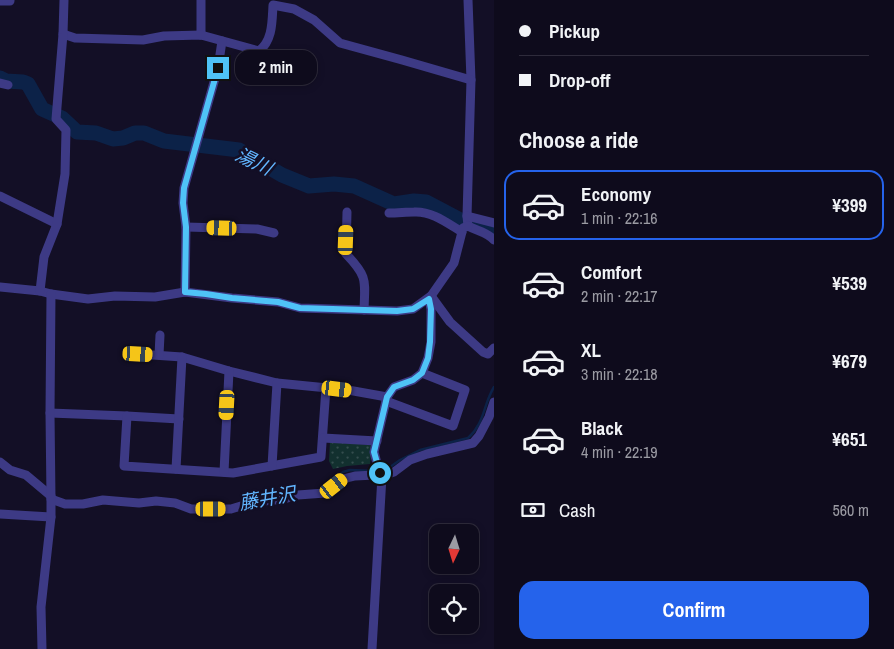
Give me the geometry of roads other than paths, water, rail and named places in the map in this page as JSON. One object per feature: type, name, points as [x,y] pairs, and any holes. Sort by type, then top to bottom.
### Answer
[{"type":"street","points":[[0,1],[10,0]]},
{"type":"street","points":[[40,291],[44,257],[57,224],[65,174],[66,130],[56,119],[64,0]]},
{"type":"street","points":[[201,0],[201,35]]},
{"type":"street","points":[[0,287],[88,299],[115,296],[155,297],[185,292],[278,302],[300,308],[397,311],[413,309],[430,297],[454,263],[465,229],[470,80],[468,0]]},
{"type":"street","points":[[63,34],[75,38],[142,40],[164,36],[201,35],[259,52],[265,47],[271,29],[273,4],[294,9],[314,20],[340,43],[470,80]]},
{"type":"street","points":[[185,292],[186,227],[183,203],[184,188],[218,68],[222,41]]},
{"type":"street","points":[[0,196],[57,224]]},
{"type":"street","points":[[389,213],[415,211],[429,214],[465,229],[487,234],[494,240]]},
{"type":"street","points":[[347,212],[346,254],[357,266],[364,279],[364,310]]},
{"type":"street","points":[[466,216],[494,223]]},
{"type":"street","points":[[186,227],[257,229],[274,233]]},
{"type":"street","points":[[42,649],[41,607],[51,517],[51,294]]},
{"type":"street","points":[[430,297],[450,322],[483,352],[488,354],[494,348]]},
{"type":"street","points":[[372,649],[380,472],[374,452],[386,399],[394,387],[413,380],[422,373],[428,358],[430,297]]},
{"type":"street","points":[[159,355],[160,336]]},
{"type":"street","points":[[138,354],[182,357],[277,383],[326,388],[386,399],[453,426],[465,390],[422,373]]},
{"type":"street","points":[[176,469],[182,357]]},
{"type":"street","points":[[224,472],[229,371]]},
{"type":"street","points":[[272,466],[277,383]]},
{"type":"street","points":[[127,416],[124,466],[233,473],[321,457],[326,388]]},
{"type":"street","points":[[0,462],[10,470],[26,475],[51,497],[65,504],[83,504],[103,500],[139,503],[156,501],[175,503],[191,508],[231,509],[254,502],[325,493],[343,479],[375,475],[380,472],[394,472],[410,460],[473,442],[479,436],[489,417],[494,402]]},
{"type":"street","points":[[50,413],[179,419]]},
{"type":"street","points":[[322,438],[377,441]]},
{"type":"street","points":[[0,514],[51,517]]},
{"type":"waterway","name":"湯川","points":[[0,78],[6,81],[28,84],[42,109],[62,118],[77,132],[96,133],[113,139],[123,138],[135,133],[144,133],[164,141],[239,150],[282,175],[309,186],[334,184],[354,186],[394,204],[414,201],[426,202],[462,221]]},
{"type":"waterway","name":"湯川","points":[[478,225],[494,229]]},
{"type":"waterway","name":"藤井沢","points":[[383,472],[400,460],[420,450],[468,438],[478,426],[494,387]]},
{"type":"waterway","name":"藤井沢","points":[[334,480],[343,472],[350,470],[376,471]]}]
